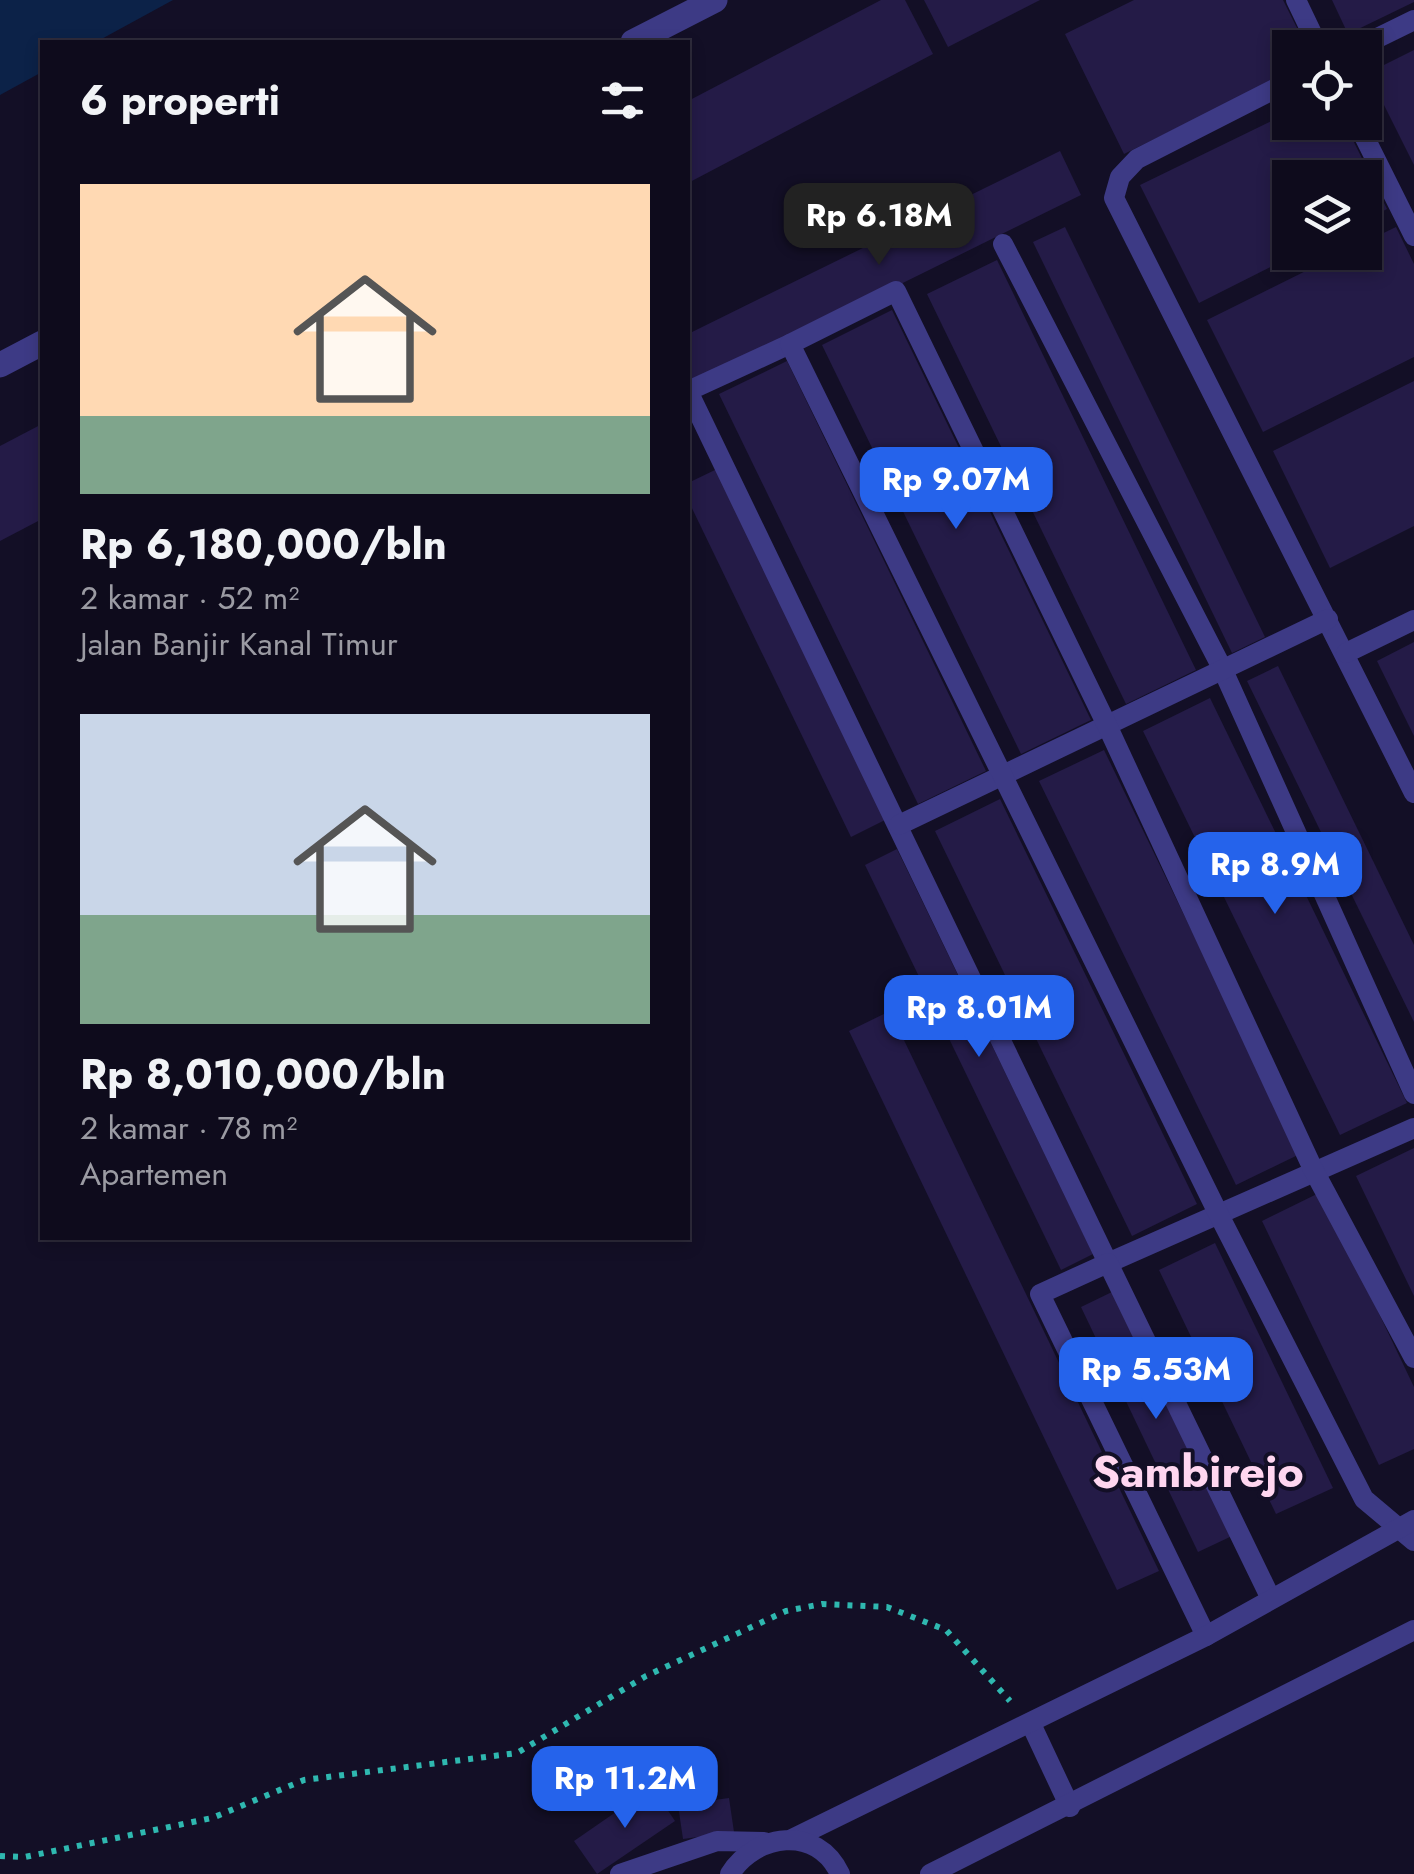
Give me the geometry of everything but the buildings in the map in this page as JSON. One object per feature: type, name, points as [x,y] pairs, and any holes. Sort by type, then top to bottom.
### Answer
[{"type":"street","points":[[637,40],[715,0]]},
{"type":"street","points":[[0,365],[40,344]]},
{"type":"lane","points":[[1296,0],[1310,30]]},
{"type":"lane","points":[[1382,35],[1414,20]]},
{"type":"lane","points":[[1272,90],[1137,159],[1120,176],[1114,198],[1414,794]]},
{"type":"lane","points":[[1366,140],[1414,236]]},
{"type":"lane","points":[[1003,244],[1222,668],[1414,1094]]},
{"type":"lane","points":[[690,390],[896,291],[1106,724],[1313,1170],[1414,1358]]},
{"type":"lane","points":[[620,1874],[717,1840],[764,1842],[792,1838],[1031,1724],[1408,1530],[1364,1499],[1219,1215],[790,344]]},
{"type":"lane","points":[[690,395],[1271,1599]]},
{"type":"lane","points":[[899,825],[1328,619]]},
{"type":"lane","points":[[1346,653],[1414,620]]},
{"type":"lane","points":[[1206,1636],[1040,1294],[1414,1128]]},
{"type":"lane","points":[[930,1874],[1070,1807],[1414,1630]]},
{"type":"lane","points":[[1031,1724],[1070,1807]]},
{"type":"lane","points":[[792,1838],[818,1849],[840,1874]]},
{"type":"lane","points":[[730,1874],[740,1857],[764,1842]]},
{"type":"path","points":[[0,1856],[26,1857],[212,1818],[304,1780],[517,1754],[646,1676],[786,1611],[822,1604],[886,1607],[946,1630],[1031,1724]]},
{"type":"water","points":[[0,0],[173,0],[100,40],[40,40],[40,73],[0,95]]},
{"type":"district","name":"Sambirejo","points":[[1198,1471]]}]
